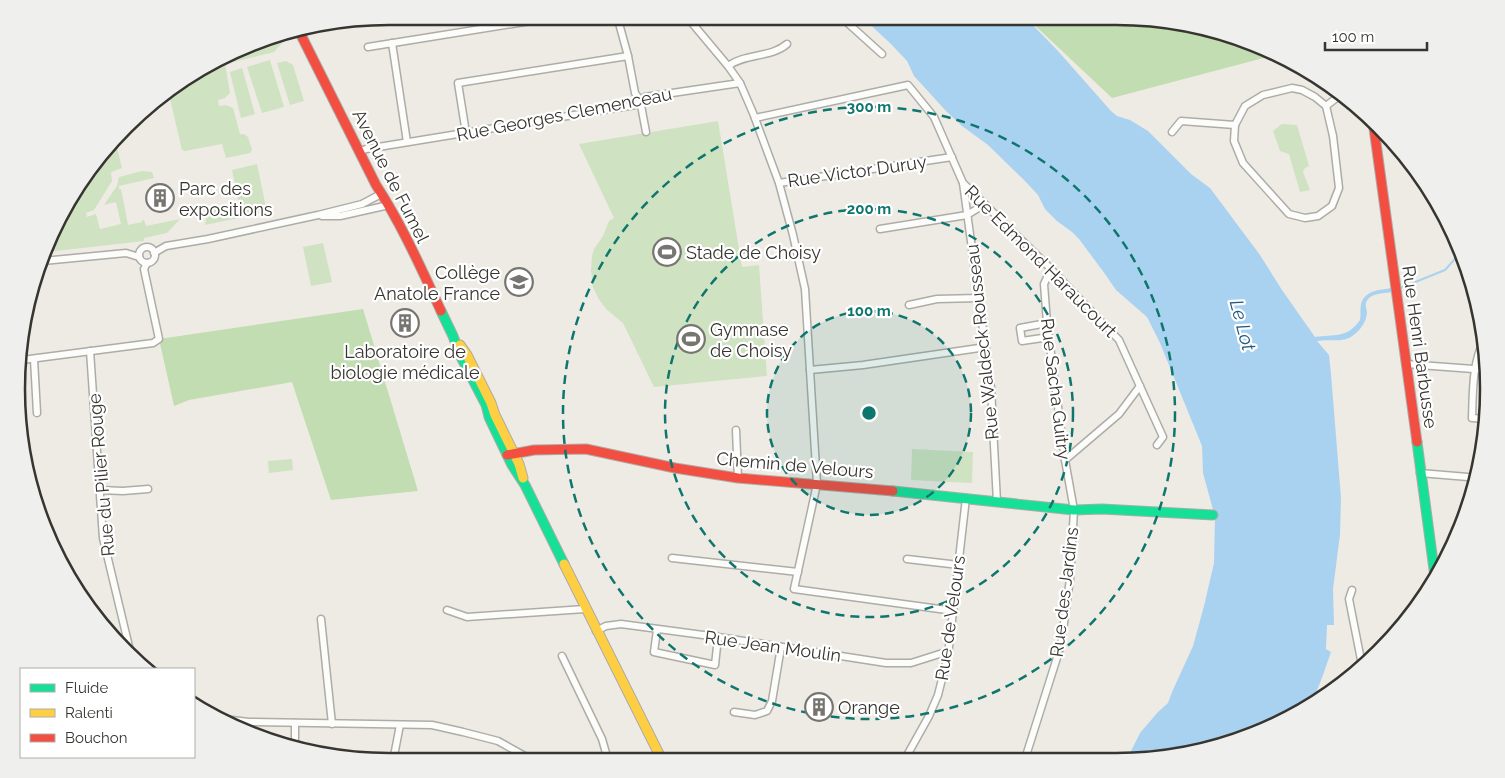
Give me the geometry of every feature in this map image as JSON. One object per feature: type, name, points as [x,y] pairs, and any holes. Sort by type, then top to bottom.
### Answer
[{"type":"main road","name":"Avenue de Fumel","points":[[301,36],[453,336],[460,355],[486,405],[489,417],[510,454],[512,465],[525,485],[585,609],[658,753]]},
{"type":"main road","name":"Rue Henri Barbusse","points":[[1375,134],[1433,566]]},
{"type":"main road","name":"Chemin de Velours","points":[[510,454],[534,450],[586,449],[675,468],[738,478],[966,498],[1074,510],[1102,509],[1213,515]]},
{"type":"street","points":[[368,48],[507,25]]},
{"type":"street","points":[[619,25],[635,93],[640,100],[646,132]]},
{"type":"street","name":"Rue Victor Duruy","points":[[694,25],[740,83],[779,183],[952,157]]},
{"type":"street","points":[[850,25],[882,54]]},
{"type":"street","points":[[392,44],[408,142]]},
{"type":"street","points":[[728,66],[736,60],[780,50],[788,44]]},
{"type":"street","points":[[466,133],[458,83],[628,56]]},
{"type":"street","name":"Rue Georges Clemenceau","points":[[359,152],[366,149],[635,105],[645,98],[740,83]]},
{"type":"street","name":"Rue Edmond Haraucourt","points":[[755,118],[908,85],[934,117],[963,183],[1051,268],[1119,340],[1163,437],[1157,445]]},
{"type":"street","points":[[1285,89],[1302,90],[1326,106],[1333,136],[1340,188],[1332,206],[1318,216],[1305,218],[1289,214],[1243,163],[1234,141],[1235,125],[1245,106],[1263,95],[1285,89]]},
{"type":"street","points":[[1326,106],[1336,98]]},
{"type":"street","points":[[1172,132],[1181,121],[1235,125]]},
{"type":"street","points":[[779,183],[805,289],[817,484],[794,589],[954,611]]},
{"type":"street","name":"Rue Waldeck Rousseau","points":[[963,183],[991,388],[997,502]]},
{"type":"street","points":[[154,252],[166,246],[208,239],[362,204],[381,194]]},
{"type":"street","points":[[880,229],[967,216],[985,204]]},
{"type":"street","points":[[318,215],[340,216],[388,205]]},
{"type":"street","points":[[139,257],[140,252],[144,248],[151,249],[154,252]]},
{"type":"street","points":[[26,360],[153,343],[159,339],[144,269],[146,264],[154,260],[154,252]]},
{"type":"street","points":[[49,261],[126,253],[139,257],[146,264]]},
{"type":"street","name":"Rue Sacha Guitry","points":[[1051,268],[1044,284],[1049,337],[1064,460],[1074,510]]},
{"type":"street","points":[[909,305],[937,299],[979,298]]},
{"type":"street","points":[[1048,324],[1020,328],[1022,341],[1049,337]]},
{"type":"street","points":[[810,370],[863,365],[986,347]]},
{"type":"street","name":"Rue du Pilier Rouge","points":[[90,351],[103,538],[128,642]]},
{"type":"street","points":[[1478,354],[1474,368],[1472,418],[1479,418]]},
{"type":"street","points":[[34,359],[37,413]]},
{"type":"street","points":[[1406,364],[1479,369]]},
{"type":"street","points":[[1064,460],[1119,414],[1140,386]]},
{"type":"street","points":[[736,430],[738,478]]},
{"type":"street","points":[[1420,474],[1468,477]]},
{"type":"street","points":[[99,490],[123,491],[148,488]]},
{"type":"street","name":"Rue de Velours","points":[[908,753],[929,716],[938,695],[949,651],[966,498]]},
{"type":"street","name":"Rue des Jardins","points":[[1028,753],[1061,645],[1070,579],[1074,510]]},
{"type":"street","points":[[672,558],[798,572]]},
{"type":"street","points":[[907,559],[959,565]]},
{"type":"street","points":[[1352,590],[1349,599],[1361,658]]},
{"type":"street","points":[[447,610],[467,617],[585,609]]},
{"type":"street","points":[[321,619],[332,724]]},
{"type":"street","name":"Rue Jean Moulin","points":[[596,631],[606,626],[621,624],[886,663],[911,663],[949,651]]},
{"type":"street","points":[[657,630],[654,652],[715,665],[718,637]]},
{"type":"street","points":[[734,712],[755,715],[767,711],[772,701],[781,647]]},
{"type":"street","points":[[562,656],[599,732],[606,753]]},
{"type":"street","points":[[241,721],[432,725],[498,741],[519,753]]},
{"type":"street","points":[[295,723],[295,741]]},
{"type":"street","points":[[395,753],[400,725]]},
{"type":"green space","points":[[1034,25],[1116,25],[1164,28],[1210,37],[1265,58],[1112,98]]},
{"type":"green space","points":[[289,39],[274,52],[227,63]]},
{"type":"green space","points":[[270,60],[284,107],[262,113],[247,67]]},
{"type":"green space","points":[[286,61],[293,65],[304,101],[290,105],[277,63]]},
{"type":"green space","points":[[225,65],[230,93],[225,98],[218,100],[219,106],[226,105],[233,108],[240,134],[248,137],[252,150],[250,153],[226,158],[222,144],[182,150],[170,98]]},
{"type":"green space","points":[[242,68],[255,114],[241,118],[230,72]]},
{"type":"green space","name":"Stade de Choisy","points":[[718,121],[742,267],[759,265],[767,376],[654,387],[623,323],[606,309],[593,287],[591,271],[594,249],[603,236],[609,221],[614,218],[579,144]]},
{"type":"green space","points":[[1282,124],[1297,125],[1309,166],[1303,172],[1310,190],[1300,192],[1289,154],[1280,151],[1273,131]]},
{"type":"green space","points":[[117,147],[122,168],[111,172],[112,181],[94,210],[86,213],[87,217],[96,214],[100,229],[121,224],[116,202],[104,205],[117,186],[119,177],[142,171],[152,172],[154,178],[119,186],[128,225],[142,222],[142,220],[144,220],[146,226],[180,219],[167,233],[144,238],[144,241],[52,251],[86,187]]},
{"type":"green space","points":[[257,164],[267,212],[205,225],[207,213],[212,209],[239,203],[232,170]]},
{"type":"green space","points":[[323,243],[332,282],[311,286],[303,247]]},
{"type":"green space","points":[[363,309],[418,491],[331,500],[292,382],[189,400],[174,406],[159,339]]},
{"type":"green space","points":[[912,449],[973,452],[972,483],[911,480]]},
{"type":"green space","points":[[292,459],[293,470],[269,473],[268,461]]},
{"type":"water","name":"Le Lot","points":[[871,25],[1033,25],[1111,111],[1117,116],[1130,120],[1148,131],[1191,174],[1210,188],[1260,255],[1315,337],[1345,333],[1350,330],[1360,320],[1361,304],[1369,293],[1392,288],[1393,292],[1374,295],[1367,300],[1367,316],[1361,328],[1352,336],[1342,340],[1317,341],[1329,355],[1341,498],[1340,535],[1333,589],[1334,625],[1327,625],[1326,649],[1331,652],[1316,693],[1277,715],[1233,734],[1187,746],[1131,752],[1140,733],[1168,703],[1193,646],[1214,563],[1215,517],[1203,473],[1202,446],[1160,343],[1147,317],[1116,290],[1079,239],[1045,209],[1038,195],[1025,181],[988,145],[962,126],[946,111],[914,76],[907,61]]},
{"type":"waterway","points":[[1398,289],[1445,270],[1455,258]]},
{"type":"traffic: fast","points":[[441,311],[460,355],[486,405],[489,417],[512,465],[525,485],[564,564]]},
{"type":"traffic: fast","points":[[1417,442],[1434,566]]},
{"type":"traffic: fast","points":[[893,491],[1074,510],[1102,509],[1213,515]]},
{"type":"traffic: slow","points":[[460,345],[491,403],[519,464],[523,478]]},
{"type":"traffic: slow","points":[[564,564],[658,753]]},
{"type":"traffic: jam","points":[[301,36],[376,185],[411,247],[441,311]]},
{"type":"traffic: jam","points":[[1375,134],[1417,442]]},
{"type":"traffic: jam","points":[[507,455],[534,450],[586,449],[675,468],[738,478],[893,491]]},
{"type":"place","name":"Parc des expositions","points":[[160,198]]},
{"type":"place","name":"Stade de Choisy","points":[[667,252]]},
{"type":"place","name":"Collège Anatole France","points":[[519,282]]},
{"type":"place","name":"Laboratoire de biologie médicale","points":[[405,323]]},
{"type":"place","name":"Gymnase de Choisy","points":[[691,339]]},
{"type":"place","name":"Orange","points":[[819,707]]}]
